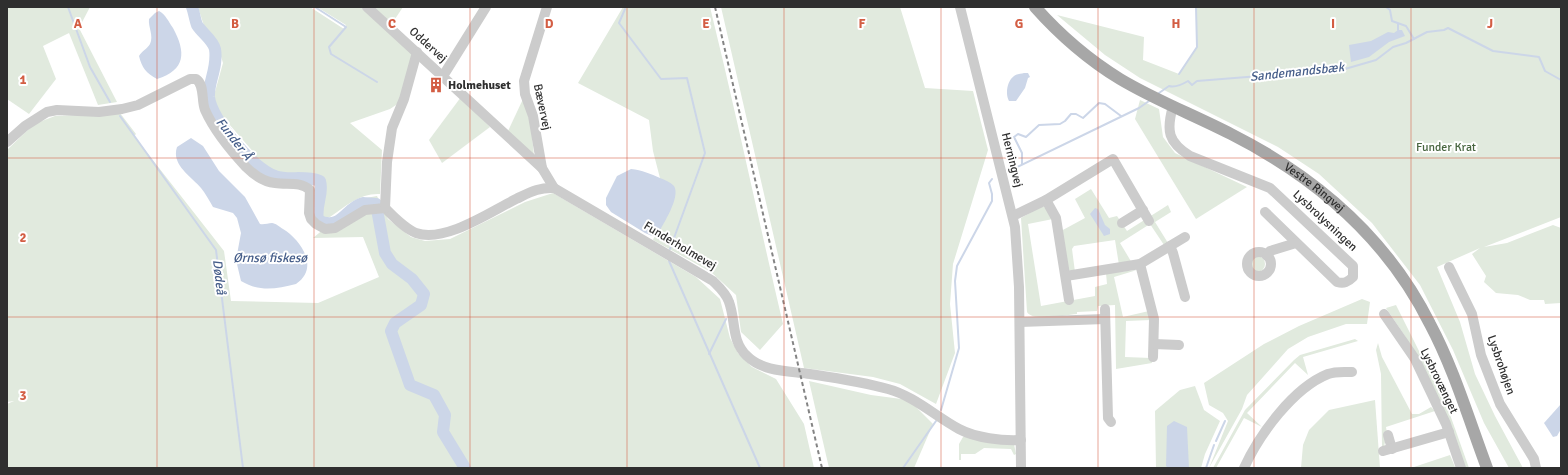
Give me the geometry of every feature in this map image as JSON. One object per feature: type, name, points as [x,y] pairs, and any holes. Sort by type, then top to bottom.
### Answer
[{"type":"main road","name":"Vestre Ringvej","points":[[1035,7],[1086,55],[1119,78],[1268,154],[1325,193],[1364,229],[1383,251],[1410,288],[1430,324],[1448,363],[1486,468]]},
{"type":"street","name":"Oddervej","points":[[367,7],[542,168]]},
{"type":"street","points":[[443,76],[486,7]]},
{"type":"street","name":"Bævervej","points":[[547,7],[524,81],[524,94],[533,116],[542,168],[554,188]]},
{"type":"street","name":"Herningvej","points":[[960,7],[1013,216],[1019,287],[1021,468]]},
{"type":"street","points":[[385,208],[387,162],[392,128],[404,99],[417,52]]},
{"type":"street","points":[[7,142],[25,126],[47,112],[57,110],[99,112],[122,109],[138,105],[190,79],[196,79],[202,85],[202,102],[207,114],[218,132],[247,168],[262,180],[274,183],[301,184],[310,190],[309,213],[311,220],[325,229],[335,228],[365,210],[385,208],[407,228],[416,233],[427,235],[440,234],[457,229],[539,189],[554,188]]},
{"type":"street","name":"Lysbrolysningen","points":[[1173,106],[1169,120],[1169,132],[1173,142],[1180,150],[1190,156],[1270,188],[1353,266],[1353,277],[1348,282],[1337,282],[1265,212]]},
{"type":"street","points":[[1013,216],[1046,200],[1113,159],[1149,221]]},
{"type":"street","name":"Funderholmevej","points":[[554,188],[713,281],[722,290],[729,302],[735,336],[740,347],[747,356],[759,364],[778,370],[887,388],[906,396],[960,429],[971,434],[1021,440]]},
{"type":"street","points":[[1046,200],[1056,218],[1069,300]]},
{"type":"street","points":[[1122,223],[1143,210]]},
{"type":"street","points":[[1066,276],[1140,264],[1185,237]]},
{"type":"street","points":[[1267,256],[1270,251],[1296,243]]},
{"type":"street","points":[[1170,246],[1185,298]]},
{"type":"street","points":[[1140,264],[1154,319],[1153,357]]},
{"type":"street","name":"Lysbrohøjen","points":[[1449,267],[1472,314],[1481,355],[1500,404],[1534,459],[1536,468]]},
{"type":"street","points":[[1105,309],[1108,418],[1111,422]]},
{"type":"street","name":"Lysbrovænget","points":[[1384,314],[1387,326],[1415,359],[1448,432],[1461,468]]},
{"type":"street","points":[[1020,322],[1105,319]]},
{"type":"street","points":[[1154,344],[1179,344]]},
{"type":"street","points":[[1244,468],[1266,428],[1287,405],[1309,386],[1328,374],[1352,372]]},
{"type":"street","name":"Lysbrovænget","points":[[1388,434],[1388,450],[1448,432]]},
{"type":"green space","points":[[7,7],[90,7],[79,28],[117,102],[98,105],[69,33],[43,46],[56,79],[29,114],[7,99]]},
{"type":"green space","points":[[198,7],[310,7],[344,29],[346,25],[317,7],[364,7],[413,52],[402,101],[390,109],[350,123],[382,150],[380,194],[373,194],[360,198],[330,217],[325,218],[321,216],[320,208],[326,189],[320,177],[310,174],[278,175],[253,160],[256,155],[215,108],[213,99],[223,63],[216,40],[204,26]]},
{"type":"green space","points":[[373,7],[403,7],[391,25]]},
{"type":"green space","points":[[623,7],[710,7],[783,324],[760,350],[741,332],[736,295],[711,272],[653,240],[675,191],[661,182],[653,151],[649,120],[578,83]]},
{"type":"green space","points":[[721,7],[900,7],[925,88],[973,91],[988,150],[953,264],[950,304],[955,353],[936,404],[900,384],[873,377],[804,368]]},
{"type":"green space","name":"Funder Krat","points":[[1196,7],[1561,7],[1561,217],[1484,247],[1507,243],[1553,225],[1561,228],[1561,303],[1545,304],[1544,300],[1530,300],[1518,295],[1496,293],[1484,282],[1486,276],[1472,254],[1480,248],[1437,267],[1460,322],[1475,374],[1495,416],[1523,468],[1509,468],[1484,423],[1453,350],[1420,285],[1372,223],[1319,174],[1278,147],[1140,78],[1105,55],[1057,15],[1144,37],[1143,60],[1179,74],[1197,47]]},
{"type":"green space","points":[[461,97],[490,127],[442,163],[429,140]]},
{"type":"green space","points":[[523,99],[531,125],[534,156],[508,131]]},
{"type":"green space","points":[[1140,100],[1159,109],[1163,137],[1175,153],[1247,187],[1196,219],[1135,119]]},
{"type":"green space","points":[[120,113],[136,134],[134,136],[224,251],[231,301],[318,303],[379,277],[363,237],[313,238],[360,199],[377,196],[388,219],[411,237],[425,241],[450,239],[525,202],[553,193],[696,277],[720,299],[730,338],[738,353],[752,367],[776,379],[804,424],[814,468],[7,468],[7,404],[14,401],[7,402],[7,150],[34,124],[55,116]]},
{"type":"green space","points":[[1091,189],[1109,218],[1117,216],[1127,231],[1168,205],[1171,212],[1155,222],[1168,243],[1164,245],[1150,224],[1120,243],[1132,263],[1119,265],[1115,240],[1074,246],[1072,249],[1075,272],[1068,270],[1061,231],[1085,218],[1075,199]]},
{"type":"green space","points":[[1042,206],[1046,208],[1053,219],[1028,224],[1041,306],[1095,296],[1095,287],[1107,284],[1106,273],[1137,270],[1114,277],[1123,317],[1149,311],[1151,320],[1126,321],[1125,357],[1151,358],[1152,363],[1116,369],[1115,305],[1098,306],[1097,311],[1077,312],[1077,314],[1050,317],[1036,317],[1027,312],[1021,218]]},
{"type":"green space","points":[[1254,256],[1260,256],[1265,261],[1263,270],[1260,272],[1254,272],[1249,267],[1249,261]]},
{"type":"green space","points":[[1362,299],[1370,302],[1367,324],[1346,324],[1308,337],[1288,349],[1247,395],[1242,409],[1209,468],[1228,421],[1223,413],[1209,405],[1204,383],[1264,344],[1299,326]]},
{"type":"green space","points":[[1396,305],[1448,409],[1469,468],[1464,468],[1405,336],[1386,308]]},
{"type":"green space","points":[[1355,339],[1358,341],[1303,357],[1308,375],[1295,363],[1247,413],[1262,427],[1244,418],[1216,468],[1213,468],[1245,410],[1294,360],[1300,355]]},
{"type":"green space","points":[[1378,343],[1382,357],[1412,414],[1419,414],[1431,407],[1435,411],[1386,427],[1387,433],[1384,447],[1382,448],[1381,374],[1376,350]]},
{"type":"green space","points":[[809,381],[871,395],[909,400],[933,424],[914,468],[829,468]]},
{"type":"green space","points":[[1195,386],[1204,410],[1220,421],[1205,454],[1201,468],[1156,468],[1155,411],[1180,390]]},
{"type":"green space","points":[[1375,400],[1380,468],[1301,468],[1303,445],[1309,430],[1329,410]]},
{"type":"green space","points":[[968,436],[1014,444],[1016,454],[1014,455],[1011,449],[984,448],[975,454],[961,454],[961,460],[959,460],[959,444],[963,437]]},
{"type":"green space","points":[[1450,455],[1455,467],[1411,468]]},
{"type":"water","points":[[159,11],[165,16],[173,28],[180,45],[181,59],[174,71],[157,79],[145,70],[139,56],[149,46],[151,41],[149,19]]},
{"type":"water","points":[[1398,30],[1402,30],[1405,36],[1389,42],[1369,57],[1351,62],[1349,45],[1371,41],[1388,32],[1394,33]]},
{"type":"water","points":[[1028,73],[1030,77],[1028,78],[1025,88],[1016,101],[1009,101],[1007,91],[1008,84],[1015,75]]},
{"type":"water","name":"Ørnsø fiskesø","points":[[191,138],[203,146],[219,171],[245,197],[260,224],[276,224],[296,240],[305,255],[307,270],[296,284],[282,287],[261,288],[254,287],[241,281],[236,260],[241,233],[237,218],[233,213],[213,207],[202,190],[179,165],[176,153],[177,147]]},
{"type":"water","points":[[631,169],[650,174],[671,183],[674,186],[676,191],[673,203],[658,234],[652,236],[645,233],[611,212],[606,205],[606,198],[617,176]]},
{"type":"water","points":[[1095,208],[1098,209],[1105,225],[1110,229],[1110,234],[1104,236],[1090,214]]},
{"type":"water","points":[[1561,404],[1561,429],[1557,436],[1553,437],[1544,423]]},
{"type":"water","points":[[1174,421],[1187,427],[1189,468],[1168,468],[1166,466],[1167,426]]},
{"type":"waterway","name":"Dødeå","points":[[68,7],[90,67],[110,102]]},
{"type":"waterway","name":"Funder Å","points":[[192,7],[197,25],[215,49],[216,56],[209,91],[212,106],[217,118],[225,130],[245,154],[256,164],[275,176],[285,178],[308,178],[320,181],[321,190],[317,214],[318,220],[326,223],[332,223],[343,218],[357,205],[363,203],[376,204],[385,253],[392,264],[412,279],[424,294],[421,305],[395,323],[391,331],[410,385],[434,395],[445,415],[443,432],[465,468]]},
{"type":"waterway","points":[[315,7],[346,27],[329,47],[331,54],[377,82]]},
{"type":"waterway","points":[[1179,74],[1197,47],[1196,7]]},
{"type":"waterway","points":[[1386,7],[1390,10],[1392,21],[1406,26],[1414,39]]},
{"type":"waterway","points":[[625,9],[619,23],[661,79],[687,78],[705,153],[670,249]]},
{"type":"waterway","points":[[1398,24],[1398,30]]},
{"type":"waterway","name":"Sandemandsbæk","points":[[1159,93],[1169,86],[1177,86],[1188,81],[1192,85],[1197,81],[1332,70],[1338,71],[1376,60],[1393,47],[1406,43],[1427,32],[1444,30],[1448,28],[1493,51],[1539,57],[1545,71],[1561,80]]},
{"type":"waterway","points":[[1013,169],[1139,108],[1149,101]]},
{"type":"waterway","points":[[1022,164],[1022,153],[1014,137],[1018,134],[1026,137],[1039,125],[1060,124],[1071,114],[1076,114],[1083,118],[1099,103],[1105,104],[1121,116]]},
{"type":"waterway","name":"Dødeå","points":[[120,116],[216,250],[243,468]]},
{"type":"waterway","points":[[941,410],[959,348],[955,281],[957,266],[992,201],[989,183],[992,179]]},
{"type":"waterway","points":[[669,261],[760,468]]},
{"type":"waterway","points":[[709,354],[726,319]]},
{"type":"waterway","points":[[903,468],[936,421]]},
{"type":"waterway","points":[[1216,441],[1225,421]]},
{"type":"waterway","points":[[1206,468],[1214,445]]},
{"type":"railway","points":[[715,7],[822,468]]},
{"type":"place","name":"Holmehuset","points":[[436,85]]}]
